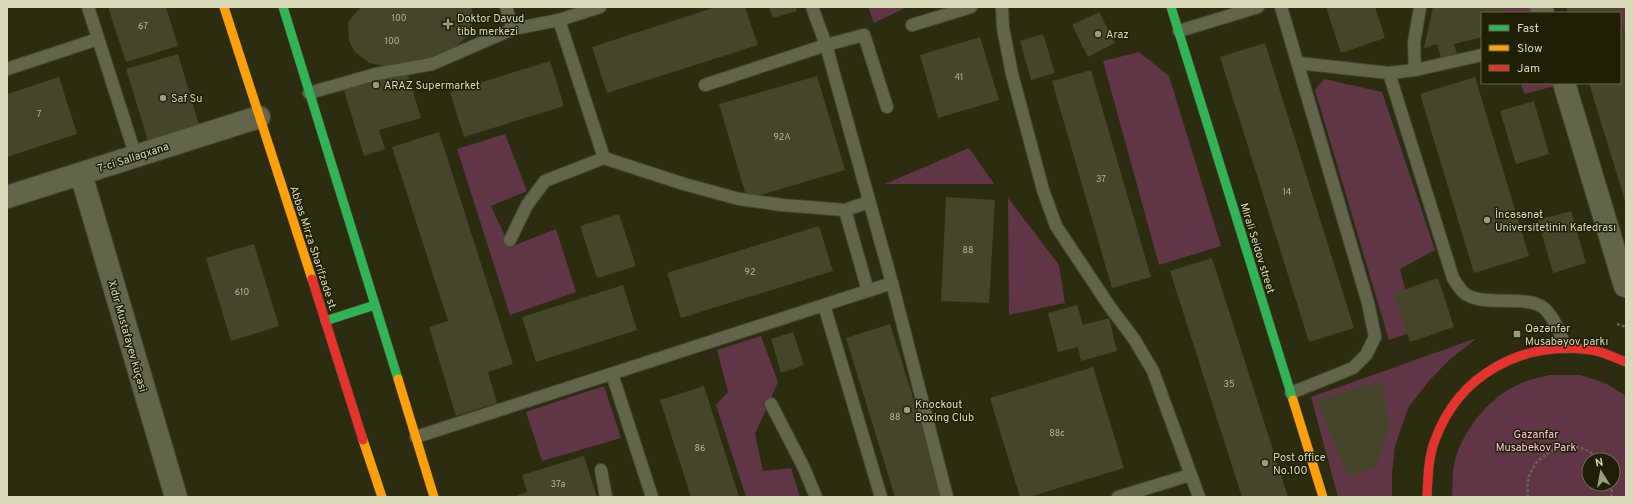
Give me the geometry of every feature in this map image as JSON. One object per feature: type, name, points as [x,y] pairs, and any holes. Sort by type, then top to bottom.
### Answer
[{"type":"main road","name":"Abbas Mirza Sharifzade st.","points":[[224,7],[382,497]]},
{"type":"main road","points":[[282,7],[434,497]]},
{"type":"main road","name":"Mirali Seidov street","points":[[1171,7],[1323,497]]},
{"type":"main road","points":[[325,321],[375,305]]},
{"type":"main road","points":[[1427,497],[1430,460],[1435,440],[1443,421],[1467,388],[1483,374],[1502,362],[1522,354],[1546,348],[1566,347],[1593,350],[1626,362]]},
{"type":"street","points":[[1564,84],[1624,286]]},
{"type":"street","name":"7-ci Sallaqxana","points":[[7,197],[259,117]]},
{"type":"street","name":"Xıdır Mustafayev küçəsi","points":[[81,174],[176,497]]},
{"type":"lane","points":[[88,7],[136,156]]},
{"type":"lane","points":[[506,7],[513,29]]},
{"type":"lane","points":[[309,93],[376,74],[432,64],[513,29],[559,20],[600,7]]},
{"type":"lane","points":[[812,7],[826,46],[892,284],[947,497]]},
{"type":"lane","points":[[912,26],[971,7]]},
{"type":"lane","points":[[1002,7],[1003,28],[1012,74],[1043,190],[1056,226],[1110,307],[1134,339],[1153,371],[1199,497]]},
{"type":"lane","points":[[1179,31],[1258,7]]},
{"type":"lane","points":[[1281,7],[1368,303],[1375,337],[1366,355],[1353,368],[1291,393]]},
{"type":"lane","points":[[1415,70],[1414,43],[1420,7]]},
{"type":"lane","points":[[559,20],[604,158]]},
{"type":"lane","points":[[705,85],[864,35],[887,107]]},
{"type":"lane","points":[[7,69],[98,38]]},
{"type":"lane","points":[[1298,63],[1389,73],[1415,70],[1481,55]]},
{"type":"lane","points":[[1389,73],[1453,278],[1465,294],[1479,300],[1529,303],[1543,308],[1551,316],[1566,347]]},
{"type":"lane","points":[[510,240],[527,205],[545,181],[604,158],[684,184],[739,199],[782,205],[844,210],[869,202]]},
{"type":"lane","points":[[844,210],[868,291]]},
{"type":"lane","points":[[416,437],[892,284]]},
{"type":"lane","points":[[824,305],[881,497]]},
{"type":"lane","points":[[612,374],[652,497]]},
{"type":"lane","points":[[771,404],[803,466],[816,497]]},
{"type":"lane","points":[[601,470],[606,497]]},
{"type":"lane","points":[[1118,497],[1190,475]]},
{"type":"path","points":[[1617,324],[1626,327]]},
{"type":"path","points":[[1528,497],[1527,486],[1532,470],[1542,457],[1557,449],[1573,447],[1589,452]]},
{"type":"green space","points":[[868,7],[907,7],[874,23]]},
{"type":"green space","points":[[1502,7],[1531,7],[1533,12],[1503,12]]},
{"type":"green space","points":[[1616,7],[1626,7],[1626,40],[1621,23],[1621,12],[1618,12]]},
{"type":"green space","points":[[1139,52],[1169,76],[1221,246],[1159,265],[1103,61]]},
{"type":"green space","points":[[1324,79],[1382,92],[1435,250],[1400,269],[1415,331],[1389,340],[1315,90]]},
{"type":"green space","points":[[1521,84],[1554,84],[1555,86],[1524,94]]},
{"type":"green space","points":[[505,134],[527,191],[491,206],[510,247],[556,229],[576,292],[510,315],[457,149]]},
{"type":"green space","points":[[969,148],[994,184],[885,184]]},
{"type":"green space","points":[[1008,198],[1059,265],[1065,303],[1009,315]]},
{"type":"green space","points":[[761,336],[778,382],[755,434],[763,471],[791,468],[800,497],[746,497],[716,405],[728,392],[717,350]]},
{"type":"green space","points":[[1477,338],[1449,360],[1429,381],[1408,408],[1395,446],[1392,474],[1392,497],[1338,497],[1311,397]]},
{"type":"green space","name":"Gazanfar Musabekov Park","points":[[1549,375],[1580,375],[1605,383],[1626,396],[1626,497],[1452,497],[1455,460],[1459,448],[1472,425],[1480,414],[1500,396],[1511,388]]},
{"type":"green space","points":[[604,386],[621,438],[542,461],[526,412]]},
{"type":"building","points":[[108,7],[166,7],[178,46],[126,62]]},
{"type":"building","points":[[361,7],[471,7],[474,18],[469,35],[448,53],[423,63],[395,68],[369,63],[355,52],[349,41],[348,22]]},
{"type":"building","points":[[716,7],[745,7],[758,45],[607,93],[592,47]]},
{"type":"building","points":[[769,7],[796,7],[797,11],[773,18]]},
{"type":"building","points":[[1326,7],[1375,7],[1385,38],[1341,53]]},
{"type":"building","points":[[1433,7],[1502,7],[1503,12],[1481,12],[1481,37],[1454,44],[1457,55],[1441,58],[1437,44],[1424,48]]},
{"type":"building","points":[[1566,7],[1616,7],[1618,12],[1568,12]]},
{"type":"building","points":[[1099,12],[1115,43],[1088,57],[1072,25]]},
{"type":"building","points":[[1621,25],[1626,40],[1626,204],[1589,84],[1621,84]]},
{"type":"building","points":[[1043,34],[1055,73],[1031,80],[1020,41]]},
{"type":"building","points":[[980,37],[999,100],[938,118],[920,55]]},
{"type":"building","points":[[1265,43],[1354,328],[1309,342],[1220,57]]},
{"type":"building","name":"Saf Su","points":[[178,54],[200,128],[149,144],[126,69]]},
{"type":"building","points":[[550,61],[564,106],[464,137],[450,92]]},
{"type":"building","points":[[1091,70],[1151,277],[1112,288],[1052,81]]},
{"type":"building","points":[[408,75],[421,118],[379,130],[385,149],[364,156],[343,87]]},
{"type":"building","points":[[817,76],[845,170],[747,199],[719,104]]},
{"type":"building","points":[[59,77],[77,134],[7,157],[7,94]]},
{"type":"building","points":[[1475,77],[1529,256],[1474,273],[1420,94]]},
{"type":"building","points":[[1534,101],[1549,154],[1516,164],[1500,111]]},
{"type":"building","points":[[439,132],[513,364],[488,372],[497,403],[456,416],[429,327],[448,321],[392,147]]},
{"type":"building","points":[[946,197],[995,200],[989,303],[941,301]]},
{"type":"building","points":[[1571,211],[1586,263],[1553,273],[1538,220]]},
{"type":"building","points":[[619,214],[636,266],[597,278],[580,226]]},
{"type":"building","points":[[819,226],[833,271],[681,318],[667,273]]},
{"type":"building","points":[[254,244],[279,326],[231,341],[206,258]]},
{"type":"building","points":[[1212,258],[1288,497],[1242,497],[1170,271]]},
{"type":"building","points":[[1438,278],[1454,327],[1410,342],[1394,293]]},
{"type":"building","points":[[623,285],[637,330],[536,362],[522,317]]},
{"type":"building","points":[[1077,305],[1083,325],[1109,318],[1117,351],[1081,361],[1078,347],[1058,352],[1048,313]]},
{"type":"building","points":[[890,324],[944,497],[895,497],[846,338]]},
{"type":"building","points":[[793,332],[804,365],[781,373],[771,339]]},
{"type":"building","points":[[1093,367],[1124,468],[1029,497],[1020,497],[990,398]]},
{"type":"building","points":[[1381,381],[1390,425],[1376,468],[1348,476],[1316,400]]},
{"type":"building","points":[[704,386],[739,497],[691,497],[660,400]]},
{"type":"building","points":[[584,456],[597,497],[513,497],[527,492],[522,475]]},
{"type":"traffic: fast","points":[[283,7],[398,379]]},
{"type":"traffic: fast","points":[[1171,7],[1293,400]]},
{"type":"traffic: fast","points":[[325,321],[375,305]]},
{"type":"traffic: slow","points":[[224,7],[312,279]]},
{"type":"traffic: slow","points":[[398,379],[434,497]]},
{"type":"traffic: slow","points":[[1293,400],[1323,497]]},
{"type":"traffic: slow","points":[[363,440],[382,497]]},
{"type":"traffic: jam","points":[[312,279],[363,440]]},
{"type":"traffic: jam","points":[[1427,497],[1431,454],[1435,440],[1446,417],[1460,397],[1477,380],[1497,366],[1518,357],[1542,351],[1566,348],[1592,350],[1626,362]]},
{"type":"place","name":"Doktor Davud tibb merkezi","points":[[448,24]]},
{"type":"place","name":"Araz","points":[[1098,34]]},
{"type":"place","name":"ARAZ Supermarket","points":[[376,85]]},
{"type":"place","name":"Saf Su","points":[[163,98]]},
{"type":"place","name":"İncəsənət Universitetinin Kafedrası","points":[[1487,220]]},
{"type":"place","name":"Qəzənfər Musabəyov parkı","points":[[1517,334]]},
{"type":"place","name":"Knockout Boxing Club","points":[[907,410]]},
{"type":"place","name":"Post office No.100","points":[[1265,463]]}]
